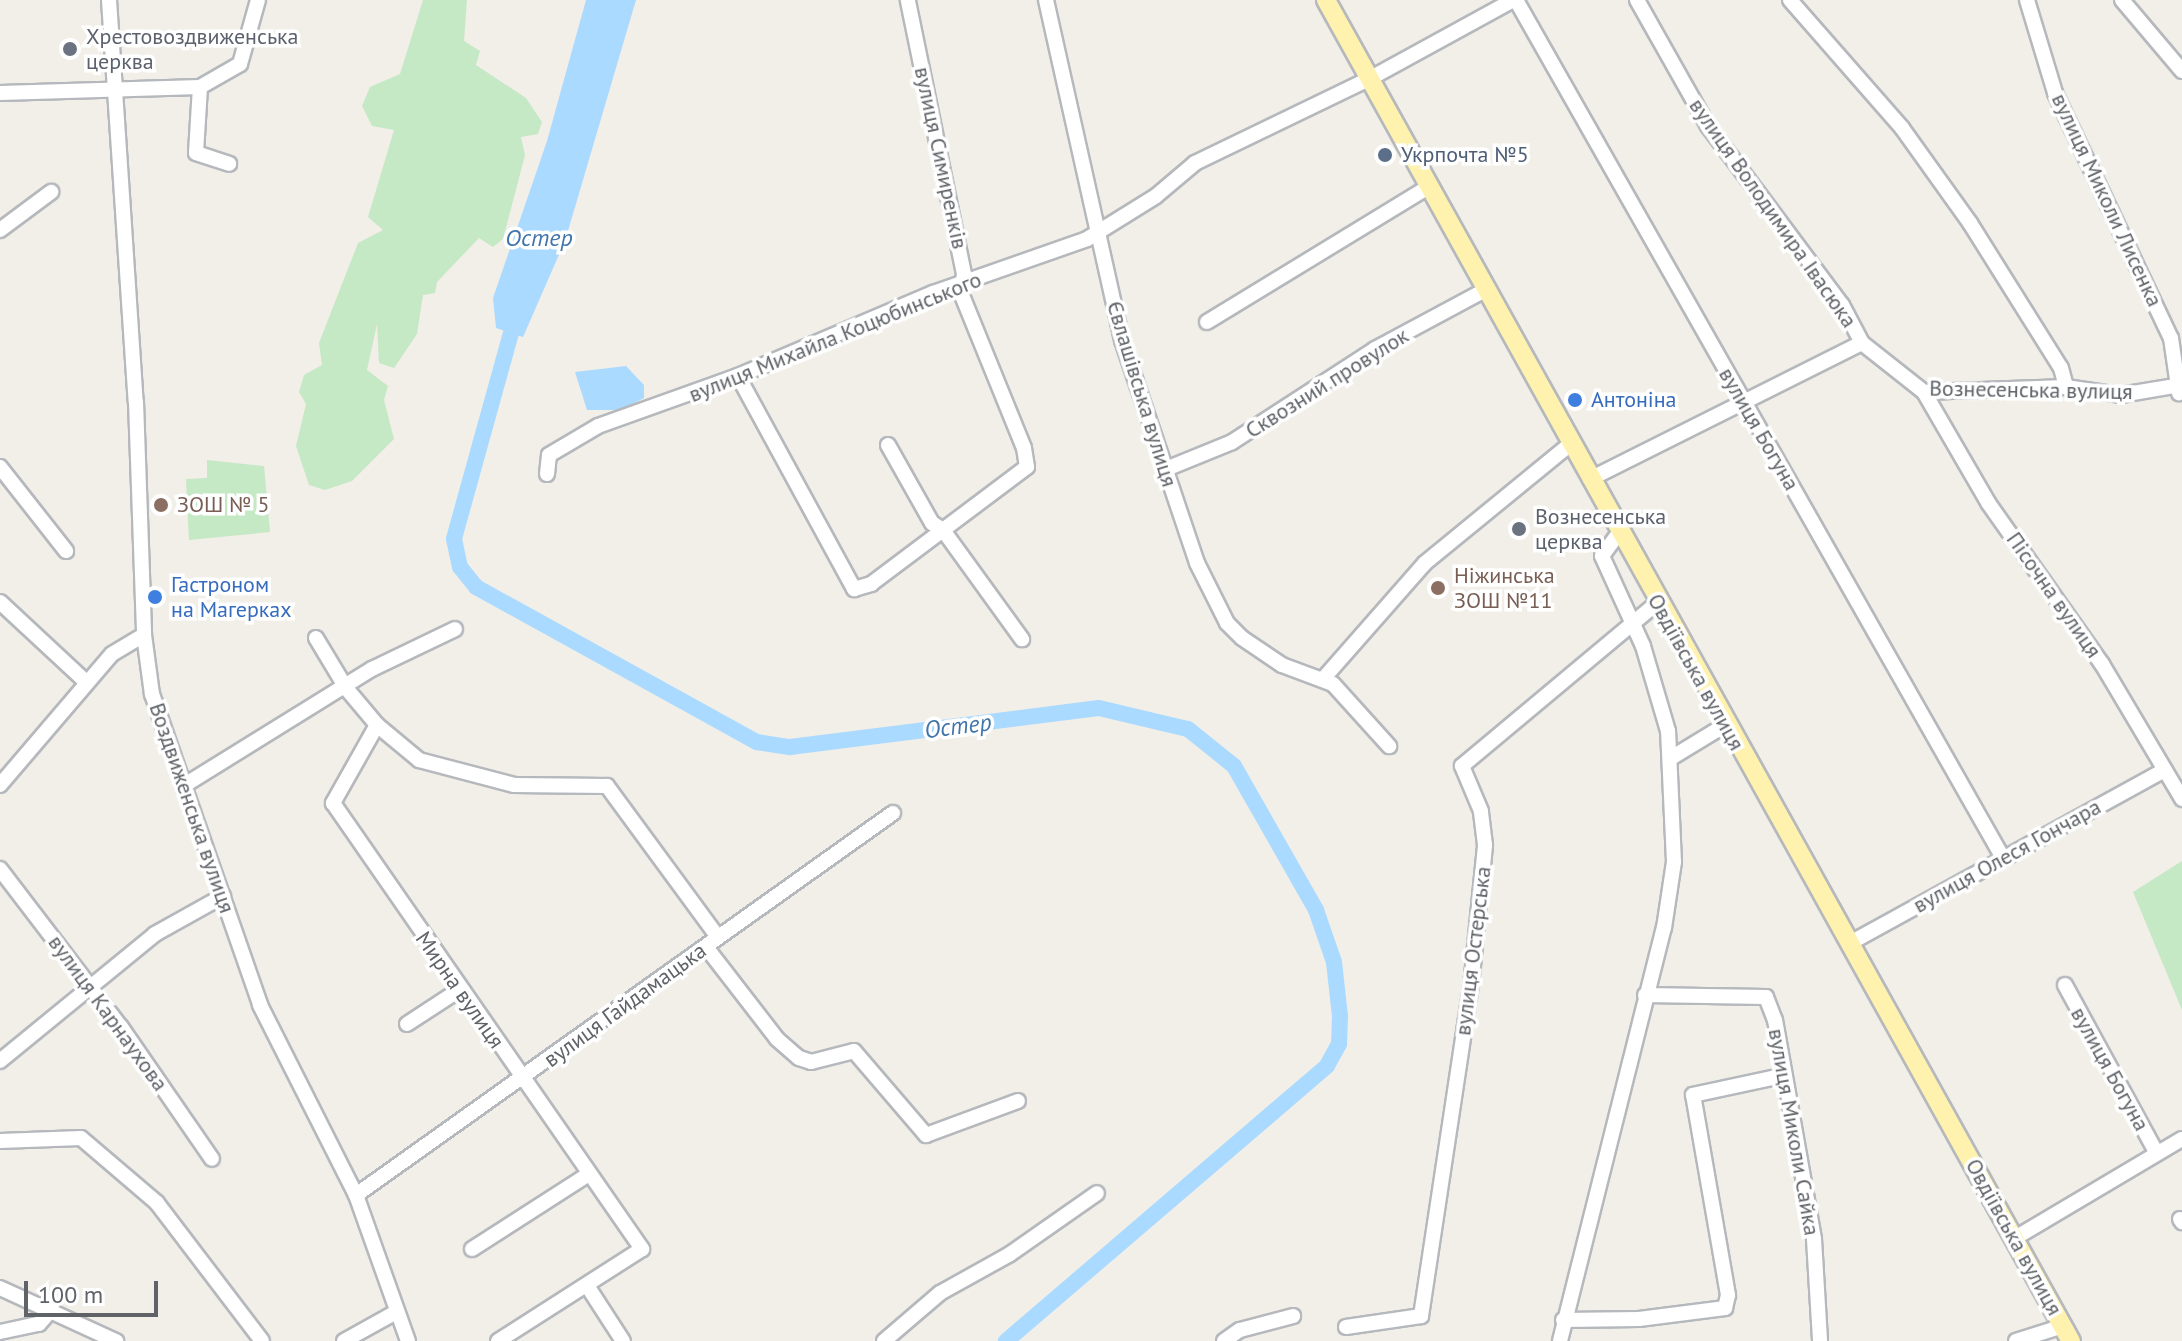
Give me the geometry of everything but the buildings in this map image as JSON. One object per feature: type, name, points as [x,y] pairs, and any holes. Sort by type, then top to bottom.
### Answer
[{"type":"main road","name":"Овдіївська вулиця","points":[[1326,0],[1569,445],[2067,1334]]},
{"type":"street","name":"Воздвиженська вулиця","points":[[109,0],[118,89],[144,635],[154,703],[273,1037],[356,1195],[408,1341]]},
{"type":"street","points":[[0,93],[200,87],[240,64],[258,0]]},
{"type":"street","name":"вулиця Симиренків","points":[[908,0],[971,323],[1024,448],[1027,467],[943,530]]},
{"type":"street","name":"Євлашівська вулиця","points":[[1046,0],[1096,231],[1135,386],[1197,563],[1227,623],[1259,652],[1323,679],[1389,746]]},
{"type":"street","name":"вулиця Михайла Коцюбинського","points":[[547,474],[549,455],[598,426],[738,376],[962,284],[1061,251],[1140,207],[1195,163],[1369,79],[1515,0]]},
{"type":"street","name":"вулиця Богуна","points":[[1515,0],[2003,858]]},
{"type":"street","name":"вулиця Володимира Івасюка","points":[[1637,0],[1708,126],[1842,305],[1862,343]]},
{"type":"street","points":[[1790,0],[1902,128],[1970,223],[2053,355],[2066,387]]},
{"type":"street","name":"вулиця Миколи Лисенка","points":[[2027,0],[2055,93],[2171,338],[2182,401]]},
{"type":"street","points":[[2122,0],[2182,71]]},
{"type":"street","points":[[200,87],[196,153],[229,164]]},
{"type":"street","points":[[1207,322],[1428,187]]},
{"type":"street","points":[[0,230],[51,192]]},
{"type":"street","name":"Сквозний провулок","points":[[1166,469],[1232,442],[1375,349],[1485,290]]},
{"type":"street","points":[[1590,479],[1862,343]]},
{"type":"street","name":"Вознесенська вулиця","points":[[1862,343],[1924,392],[2066,387],[2121,395],[2179,389]]},
{"type":"street","points":[[738,376],[854,589],[871,584],[943,530]]},
{"type":"street","name":"Пісочна вулиця","points":[[1924,392],[1989,504],[2102,664],[2182,799]]},
{"type":"street","points":[[888,445],[932,523],[943,530],[1022,639]]},
{"type":"street","points":[[1323,679],[1425,563],[1569,445]]},
{"type":"street","points":[[0,467],[66,551]]},
{"type":"street","points":[[1560,1341],[1664,928],[1674,862],[1671,758],[1657,685],[1633,621],[1602,556],[1619,533]]},
{"type":"street","points":[[0,602],[86,682]]},
{"type":"street","name":"вулиця Остерська","points":[[1346,1327],[1421,1316],[1471,986],[1485,845],[1481,811],[1462,766],[1657,603]]},
{"type":"street","points":[[183,786],[346,688],[372,669],[455,629]]},
{"type":"street","points":[[0,785],[112,654],[144,635]]},
{"type":"street","points":[[316,638],[346,688],[377,725],[419,760],[480,780],[607,786],[718,937]]},
{"type":"street","name":"Мирна вулиця","points":[[377,725],[333,803],[459,990],[642,1249],[588,1287]]},
{"type":"street","points":[[1671,758],[1725,725]]},
{"type":"street","name":"вулиця Олеся Гончара","points":[[1850,943],[2165,770]]},
{"type":"street","name":"вулиця Гайдамацька","points":[[356,1195],[893,813]]},
{"type":"street","name":"вулиця Карнаухова","points":[[0,869],[89,986],[212,1159]]},
{"type":"street","points":[[0,1061],[89,986],[185,914],[223,896]]},
{"type":"street","points":[[706,947],[777,1039],[799,1058],[811,1062],[854,1051],[926,1135],[1018,1101]]},
{"type":"street","name":"вулиця Богуна","points":[[2065,985],[2156,1152]]},
{"type":"street","points":[[407,1024],[459,990]]},
{"type":"street","name":"вулиця Миколи Сайка","points":[[1645,995],[1766,997],[1775,1020],[1782,1076],[1814,1239],[1820,1341]]},
{"type":"street","points":[[1563,1320],[1639,1319],[1725,1308],[1728,1295],[1693,1095],[1782,1076]]},
{"type":"street","points":[[0,1141],[81,1138],[157,1203],[262,1341]]},
{"type":"street","points":[[2015,1238],[2182,1139]]},
{"type":"street","points":[[472,1249],[589,1174]]},
{"type":"street","points":[[884,1341],[959,1280],[1010,1254],[1097,1193]]},
{"type":"street","points":[[498,1341],[588,1287],[623,1341]]},
{"type":"street","points":[[0,1288],[52,1309],[116,1341]]},
{"type":"street","points":[[0,1332],[39,1324],[52,1309]]},
{"type":"street","points":[[344,1341],[396,1312]]},
{"type":"street","points":[[1224,1341],[1240,1330],[1293,1316]]},
{"type":"street","points":[[2016,1341],[2067,1334]]},
{"type":"green space","points":[[423,0],[467,0],[464,41],[480,51],[476,65],[526,98],[542,122],[538,134],[521,137],[525,155],[503,239],[493,247],[479,238],[437,282],[435,293],[423,295],[417,334],[394,368],[379,363],[377,324],[367,370],[388,386],[384,400],[394,439],[352,481],[325,490],[309,485],[296,446],[306,404],[299,392],[304,375],[322,365],[319,343],[358,243],[383,230],[368,217],[394,130],[372,126],[362,106],[370,87],[400,74]]},
{"type":"green space","points":[[207,460],[264,466],[270,532],[189,540],[186,479],[207,478]]},
{"type":"green space","points":[[2182,861],[2182,1010],[2133,892]]},
{"type":"water","name":"Остер","points":[[586,0],[636,0],[565,241],[523,337],[496,328],[493,298],[547,141]]},
{"type":"water","points":[[626,366],[644,385],[644,398],[622,410],[587,410],[575,372]]},
{"type":"waterway","name":"Остер","points":[[516,315],[454,539],[460,567],[476,587],[757,742],[790,747],[1099,708],[1188,729],[1234,766],[1316,910],[1334,962],[1340,1016],[1339,1044],[1327,1066],[1006,1341]]},
{"type":"place","name":"Хрестовоздвиженська церква","points":[[70,49]]},
{"type":"place","name":"Укрпочта №5","points":[[1385,155]]},
{"type":"place","name":"Антоніна","points":[[1575,400]]},
{"type":"place","name":"ЗОШ № 5","points":[[161,505]]},
{"type":"place","name":"Вознесенська церква","points":[[1519,529]]},
{"type":"place","name":"Ніжинська ЗОШ №11","points":[[1438,588]]},
{"type":"place","name":"Гастроном на Магерках","points":[[155,597]]}]
